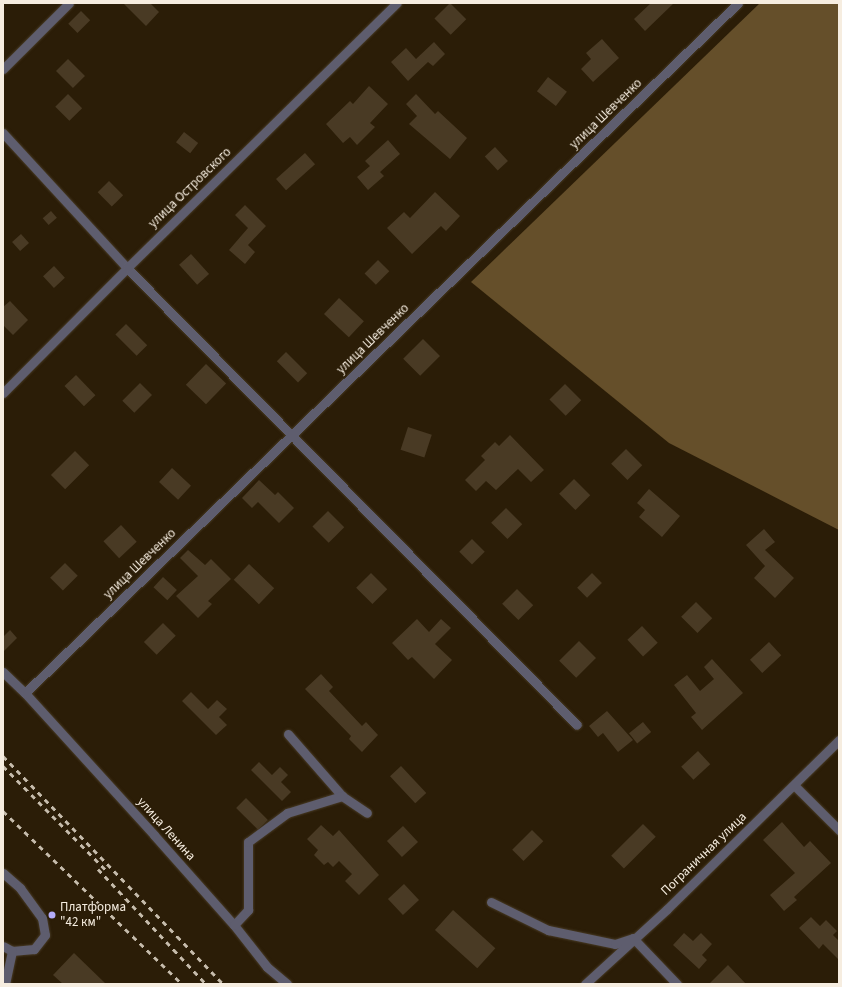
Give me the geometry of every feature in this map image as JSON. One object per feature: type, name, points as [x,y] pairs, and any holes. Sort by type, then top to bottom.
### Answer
[{"type":"street","points":[[3,69],[69,3]]},
{"type":"street","name":"улица Островского","points":[[3,393],[127,268],[397,3]]},
{"type":"street","name":"улица Шевченко","points":[[25,693],[738,3]]},
{"type":"street","points":[[3,133],[127,268],[577,725]]},
{"type":"street","name":"улица Ленина","points":[[3,672],[25,693],[234,925],[267,967],[286,984]]},
{"type":"street","points":[[288,734],[342,796],[367,813]]},
{"type":"street","name":"Пограничная улица","points":[[585,984],[633,938],[667,909],[839,740]]},
{"type":"street","points":[[794,785],[839,830]]},
{"type":"street","points":[[234,925],[248,910],[248,842],[287,813],[342,796]]},
{"type":"street","points":[[3,873],[20,888],[42,918],[45,935],[34,949],[12,951],[3,946]]},
{"type":"street","points":[[491,902],[548,930],[615,944],[633,938],[677,984]]},
{"type":"street","points":[[5,984],[12,951]]},
{"type":"shaded area","points":[[760,3],[839,3],[839,530],[669,443],[471,282]]},
{"type":"building","points":[[123,3],[150,3],[159,12],[146,26]]},
{"type":"building","points":[[450,3],[466,19],[451,35],[434,19]]},
{"type":"building","points":[[651,3],[674,3],[645,31],[634,19]]},
{"type":"building","points":[[81,11],[90,20],[77,33],[68,24]]},
{"type":"building","points":[[602,39],[619,58],[593,82],[581,69],[591,59],[586,53]]},
{"type":"building","points":[[434,42],[445,54],[433,66],[428,62],[408,81],[391,62],[406,48],[416,59]]},
{"type":"building","points":[[68,59],[85,76],[73,88],[56,71]]},
{"type":"building","points":[[548,77],[567,92],[556,106],[537,91]]},
{"type":"building","points":[[369,86],[388,104],[370,123],[375,127],[357,145],[350,137],[343,143],[326,124],[350,101],[353,104]]},
{"type":"building","points":[[68,94],[82,108],[69,121],[55,107]]},
{"type":"building","points":[[416,94],[435,114],[438,111],[467,138],[450,159],[409,124],[417,116],[406,104]]},
{"type":"building","points":[[184,132],[198,143],[190,153],[176,142]]},
{"type":"building","points":[[388,140],[400,154],[380,172],[384,176],[368,190],[357,177],[370,166],[365,161]]},
{"type":"building","points":[[495,147],[508,161],[498,170],[485,157]]},
{"type":"building","points":[[305,153],[315,164],[286,190],[276,179]]},
{"type":"building","points":[[109,181],[123,195],[112,206],[98,192]]},
{"type":"building","points":[[435,192],[460,216],[446,231],[441,226],[412,254],[387,228],[404,212],[410,218]]},
{"type":"building","points":[[245,205],[266,226],[248,245],[255,252],[245,264],[229,250],[248,228],[235,215]]},
{"type":"building","points":[[51,211],[57,218],[49,225],[43,218]]},
{"type":"building","points":[[21,234],[29,243],[20,251],[12,242]]},
{"type":"building","points":[[191,254],[209,274],[197,285],[179,265]]},
{"type":"building","points":[[378,260],[389,271],[376,285],[365,273]]},
{"type":"building","points":[[54,266],[65,278],[54,288],[43,276]]},
{"type":"building","points":[[339,298],[364,321],[349,337],[324,314]]},
{"type":"building","points":[[10,301],[28,320],[13,335],[3,325],[3,307]]},
{"type":"building","points":[[126,324],[147,345],[137,356],[115,335]]},
{"type":"building","points":[[423,339],[440,356],[420,376],[403,359]]},
{"type":"building","points":[[286,352],[307,373],[298,382],[277,361]]},
{"type":"building","points":[[206,364],[226,383],[206,404],[186,385]]},
{"type":"building","points":[[76,375],[95,395],[84,406],[64,386]]},
{"type":"building","points":[[140,383],[152,395],[134,413],[122,401]]},
{"type":"building","points":[[565,384],[581,400],[566,416],[549,400]]},
{"type":"building","points":[[408,427],[432,435],[424,458],[401,450]]},
{"type":"building","points":[[510,435],[544,470],[531,482],[518,469],[496,490],[486,481],[476,491],[465,480],[485,460],[481,456],[495,442],[499,446]]},
{"type":"building","points":[[626,449],[642,465],[627,480],[611,464]]},
{"type":"building","points":[[75,451],[89,465],[65,489],[51,475]]},
{"type":"building","points":[[172,468],[191,486],[178,500],[159,482]]},
{"type":"building","points":[[574,479],[590,495],[575,510],[559,494]]},
{"type":"building","points":[[259,480],[275,495],[278,492],[294,508],[279,523],[258,502],[252,508],[242,498]]},
{"type":"building","points":[[649,489],[680,516],[662,537],[639,517],[645,510],[637,503]]},
{"type":"building","points":[[506,508],[522,524],[507,539],[491,523]]},
{"type":"building","points":[[328,511],[344,527],[329,543],[312,527]]},
{"type":"building","points":[[121,525],[137,542],[119,558],[103,541]]},
{"type":"building","points":[[764,529],[775,542],[765,550],[794,578],[775,598],[754,578],[765,566],[746,545]]},
{"type":"building","points":[[472,539],[485,552],[472,564],[459,552]]},
{"type":"building","points":[[188,550],[205,565],[211,559],[231,579],[208,601],[212,604],[198,618],[176,596],[198,576],[180,558]]},
{"type":"building","points":[[65,563],[78,576],[63,591],[50,578]]},
{"type":"building","points":[[249,564],[274,588],[259,604],[234,580]]},
{"type":"building","points":[[371,573],[387,589],[372,604],[356,588]]},
{"type":"building","points":[[592,573],[602,583],[587,598],[577,588]]},
{"type":"building","points":[[163,577],[177,590],[167,600],[153,587]]},
{"type":"building","points":[[517,589],[533,605],[518,620],[502,604]]},
{"type":"building","points":[[696,602],[712,618],[697,633],[681,617]]},
{"type":"building","points":[[417,619],[429,632],[441,619],[451,628],[435,644],[452,660],[434,679],[412,657],[408,660],[392,643]]},
{"type":"building","points":[[163,623],[176,636],[157,655],[144,642]]},
{"type":"building","points":[[642,626],[658,643],[643,656],[627,640]]},
{"type":"building","points":[[10,630],[17,638],[3,652],[3,637]]},
{"type":"building","points":[[579,641],[596,658],[576,678],[559,661]]},
{"type":"building","points":[[769,642],[781,655],[762,673],[750,660]]},
{"type":"building","points":[[712,659],[743,693],[702,730],[691,717],[696,713],[674,685],[687,675],[700,691],[714,679],[704,667]]},
{"type":"building","points":[[321,674],[333,687],[329,691],[362,726],[366,722],[378,735],[362,752],[349,739],[351,736],[305,689]]},
{"type":"building","points":[[191,692],[208,709],[217,700],[227,709],[219,717],[227,725],[216,735],[182,701]]},
{"type":"building","points":[[607,711],[633,740],[618,752],[603,733],[598,737],[589,726]]},
{"type":"building","points":[[643,722],[651,732],[637,743],[629,733]]},
{"type":"building","points":[[698,751],[710,764],[693,780],[681,767]]},
{"type":"building","points":[[259,762],[272,775],[280,767],[288,775],[281,782],[291,792],[282,801],[251,770]]},
{"type":"building","points":[[401,766],[426,793],[415,803],[390,776]]},
{"type":"building","points":[[246,798],[268,820],[258,830],[236,808]]},
{"type":"building","points":[[782,822],[804,847],[810,841],[831,863],[794,897],[797,900],[784,911],[770,895],[795,873],[763,840]]},
{"type":"building","points":[[643,824],[656,837],[624,869],[611,856]]},
{"type":"building","points":[[321,825],[333,836],[339,830],[379,875],[359,895],[345,881],[352,874],[339,861],[333,867],[328,862],[324,865],[314,855],[318,850],[307,839]]},
{"type":"building","points":[[403,826],[418,842],[402,857],[387,841]]},
{"type":"building","points":[[532,830],[543,841],[524,861],[512,850]]},
{"type":"building","points":[[404,884],[419,900],[403,915],[388,899]]},
{"type":"building","points":[[453,910],[495,948],[477,968],[435,930]]},
{"type":"building","points":[[811,917],[820,926],[826,920],[837,931],[833,935],[839,941],[839,960],[823,944],[819,949],[799,928]]},
{"type":"building","points":[[684,933],[693,941],[701,933],[712,944],[702,955],[707,960],[699,969],[673,945]]},
{"type":"building","points":[[74,953],[106,984],[63,984],[53,975]]},
{"type":"building","points":[[728,965],[746,984],[709,984]]},
{"type":"railway","points":[[3,756],[223,984]]},
{"type":"railway","points":[[3,766],[107,871]]},
{"type":"railway","points":[[3,811],[182,984]]},
{"type":"railway","points":[[98,869],[206,984]]},
{"type":"place","name":"Платформа \"42 км\"","points":[[52,915]]}]
